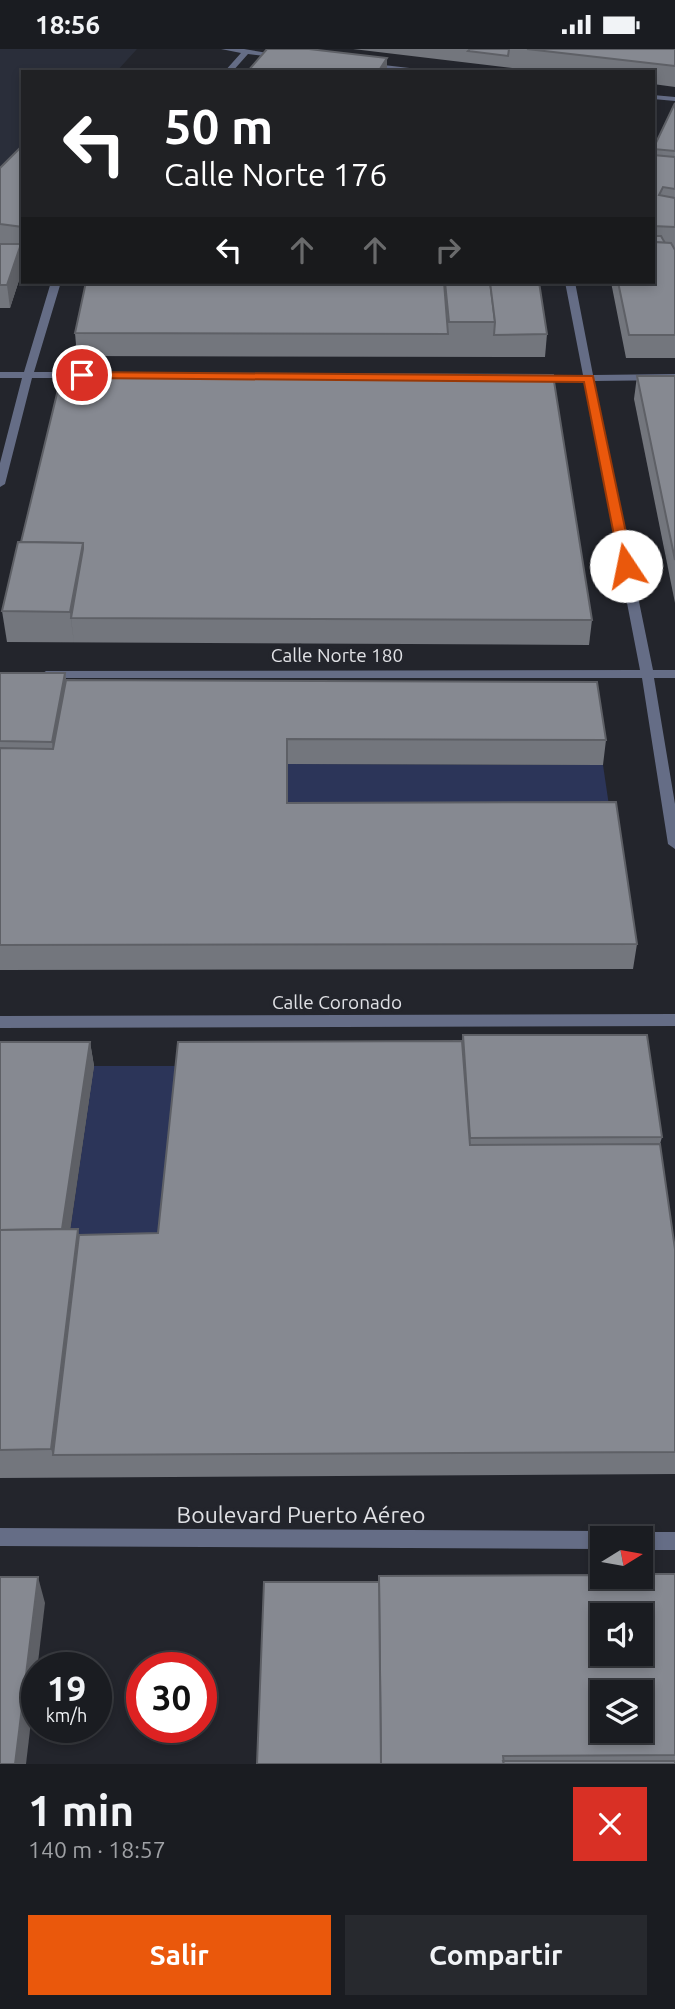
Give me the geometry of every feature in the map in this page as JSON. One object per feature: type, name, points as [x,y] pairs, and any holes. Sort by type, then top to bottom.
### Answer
[{"type":"street","points":[[225,49],[298,57]]},
{"type":"street","points":[[230,70],[246,52]]},
{"type":"street","points":[[363,65],[409,70]]},
{"type":"street","points":[[655,97],[675,99]]},
{"type":"street","points":[[0,484],[28,374],[55,284]]},
{"type":"street","points":[[570,284],[647,673],[675,844]]},
{"type":"street","points":[[0,375],[97,375]]},
{"type":"street","points":[[521,378],[675,377]]},
{"type":"street","name":"Calle Norte 180","points":[[27,675],[675,674]]},
{"type":"street","name":"Calle Coronado","points":[[0,1022],[675,1020]]},
{"type":"street","name":"Boulevard Puerto Aéreo","points":[[0,1537],[590,1540]]},
{"type":"street","points":[[653,1541],[675,1541]]},
{"type":"shaded area","points":[[0,49],[137,49],[118,70],[21,70],[21,171],[0,192]]},
{"type":"shaded area","points":[[288,764],[603,765],[612,826],[288,827]]},
{"type":"shaded area","points":[[94,1066],[180,1066],[161,1257],[66,1259]]},
{"type":"building","points":[[267,49],[309,49],[387,58],[379,70],[249,70]]},
{"type":"building","points":[[509,49],[508,56],[468,51]]},
{"type":"building","points":[[527,49],[675,49],[675,66]]},
{"type":"building","points":[[675,103],[675,151],[655,149]]},
{"type":"building","points":[[21,147],[21,227],[0,224],[0,168]]},
{"type":"building","points":[[655,155],[675,157],[675,189],[663,187],[659,195],[675,198],[675,227],[655,226]]},
{"type":"building","points":[[655,236],[661,236],[665,243],[655,242]]},
{"type":"building","points":[[655,242],[671,243],[675,250],[675,335],[629,335],[618,284],[655,284]]},
{"type":"building","points":[[0,244],[21,244],[7,285],[0,285]]},
{"type":"building","points":[[86,284],[444,284],[448,334],[75,333]]},
{"type":"building","points":[[445,284],[490,284],[495,322],[449,322]]},
{"type":"building","points":[[490,284],[539,284],[547,334],[494,335]]},
{"type":"building","points":[[62,373],[553,375],[592,620],[71,618],[83,543],[21,542]]},
{"type":"building","points":[[637,376],[675,376],[675,560]]},
{"type":"building","points":[[18,542],[83,543],[70,612],[2,611]]},
{"type":"building","points":[[0,673],[65,673],[52,742],[0,741]]},
{"type":"building","points":[[66,680],[597,682],[606,740],[287,739],[287,803],[616,802],[637,944],[0,945],[0,748],[53,749]]},
{"type":"building","points":[[463,1035],[647,1035],[662,1137],[470,1138]]},
{"type":"building","points":[[462,1041],[470,1145],[660,1144],[675,1249],[675,1452],[53,1455],[79,1235],[158,1233],[178,1042]]},
{"type":"building","points":[[0,1042],[90,1042],[62,1229],[0,1230]]},
{"type":"building","points":[[78,1229],[51,1449],[0,1450],[0,1230]]},
{"type":"building","points":[[653,1574],[675,1574],[675,1755],[503,1756],[504,1764],[381,1764],[379,1576],[590,1575],[590,1589],[653,1589]]},
{"type":"building","points":[[0,1577],[38,1577],[29,1652],[21,1652],[21,1715],[15,1764],[0,1764]]},
{"type":"building","points":[[264,1582],[379,1582],[381,1764],[257,1764]]},
{"type":"building","points":[[503,1761],[675,1761],[675,1764],[504,1764]]},
{"type":"route","points":[[82,375],[589,379],[626,566]]}]
